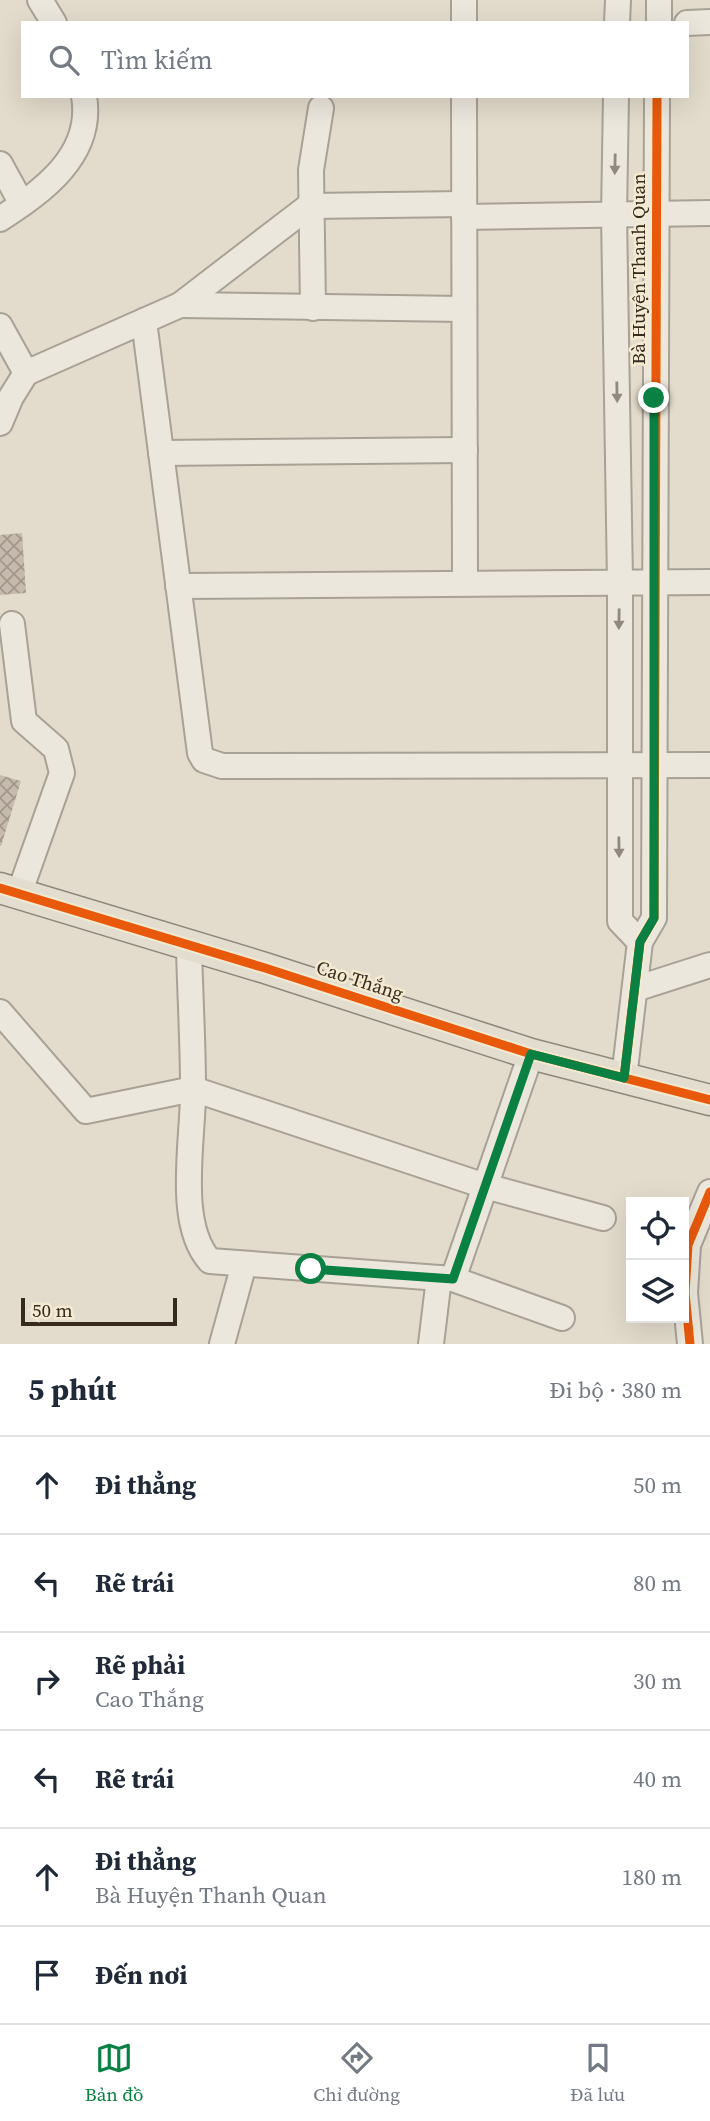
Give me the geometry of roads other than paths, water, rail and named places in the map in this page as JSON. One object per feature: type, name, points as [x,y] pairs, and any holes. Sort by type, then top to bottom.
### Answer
[{"type":"main road","name":"Cao Thắng","points":[[10,891],[265,968],[531,1054],[710,1100]]},
{"type":"street","points":[[40,0],[53,21]]},
{"type":"street","points":[[464,0],[464,21]]},
{"type":"street","points":[[617,21],[618,0]]},
{"type":"street","points":[[659,0],[659,21]]},
{"type":"street","points":[[689,23],[710,22]]},
{"type":"street","points":[[0,219],[63,172],[79,144],[87,111],[84,98]]},
{"type":"street","points":[[464,98],[465,583]]},
{"type":"street","name":"Bà Huyện Thanh Quan","points":[[616,98],[614,215],[620,582],[620,921],[640,942],[654,918],[657,98]]},
{"type":"street","points":[[313,308],[309,206],[314,139],[321,108]]},
{"type":"street","points":[[0,164],[22,204]]},
{"type":"street","points":[[0,424],[11,397],[26,373],[180,305],[309,206],[614,215],[710,213]]},
{"type":"street","points":[[180,305],[463,309]]},
{"type":"street","points":[[144,321],[200,753],[211,764],[710,765]]},
{"type":"street","points":[[0,326],[26,373]]},
{"type":"street","points":[[161,453],[465,450]]},
{"type":"street","points":[[178,586],[710,582]]},
{"type":"street","points":[[10,891],[62,773],[56,749],[24,721],[12,624]]},
{"type":"street","points":[[624,1078],[640,942]]},
{"type":"street","points":[[189,947],[193,1089],[189,1198],[198,1248],[210,1261],[446,1278],[562,1318]]},
{"type":"street","points":[[635,989],[710,965]]},
{"type":"street","points":[[0,1012],[86,1111],[193,1089],[485,1186],[603,1219]]},
{"type":"street","points":[[431,1344],[446,1278],[485,1186],[531,1054]]},
{"type":"street","points":[[690,1344],[685,1293],[688,1245],[710,1192]]},
{"type":"street","points":[[222,1344],[244,1265]]}]
